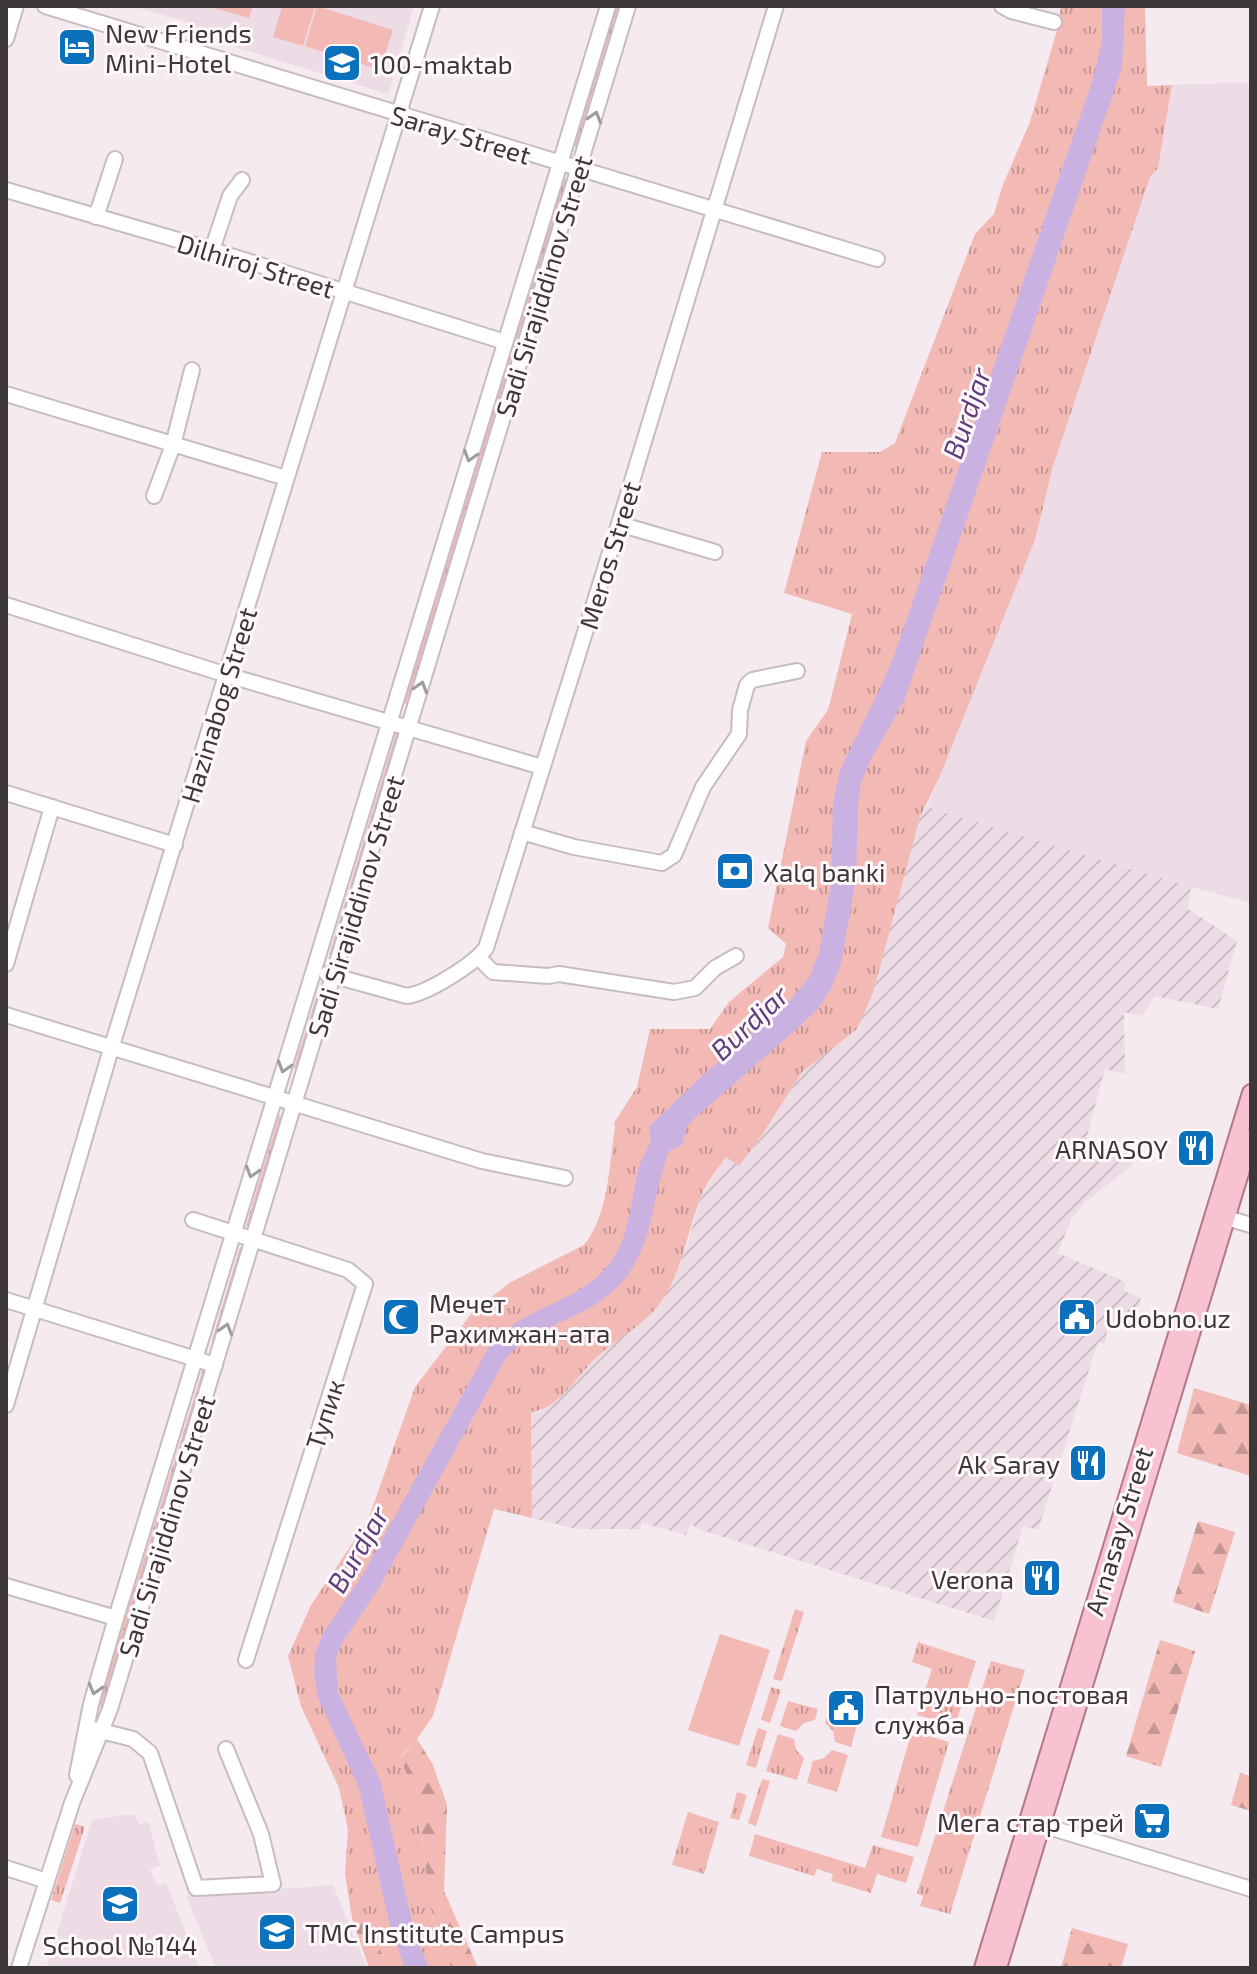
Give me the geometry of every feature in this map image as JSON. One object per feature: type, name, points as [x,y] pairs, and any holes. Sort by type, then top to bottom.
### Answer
[{"type":"main road","name":"Arnasay Street","points":[[1240,1172],[1251,1093]]},
{"type":"main road","name":"Arnasay Street","points":[[998,1968],[1035,1823],[1220,1216],[1240,1172],[1251,1137]]},
{"type":"main road","name":"Arnasay Street","points":[[983,1968],[1035,1823]]},
{"type":"street","points":[[6,39],[16,6]]},
{"type":"street","name":"Saray Street","points":[[45,6],[877,259]]},
{"type":"street","name":"Hazinabog Street","points":[[6,1405],[111,1049],[401,115],[432,6]]},
{"type":"street","name":"Sadi Sirajiddinov Street","points":[[72,1803],[85,1726],[116,1618],[608,6]]},
{"type":"street","name":"Sadi Sirajiddinov Street","points":[[19,1968],[72,1803],[110,1709],[628,6]]},
{"type":"street","name":"Meros Street","points":[[479,958],[486,948],[619,524],[776,6]]},
{"type":"street","points":[[1002,6],[1054,22]]},
{"type":"street","points":[[96,217],[115,159]]},
{"type":"street","points":[[212,250],[230,196],[242,180]]},
{"type":"street","name":"Dilhiroj Street","points":[[6,190],[212,250],[505,342]]},
{"type":"street","points":[[154,496],[173,445],[192,370]]},
{"type":"street","points":[[6,394],[286,478]]},
{"type":"street","points":[[619,524],[715,552]]},
{"type":"street","points":[[6,605],[227,675],[542,767]]},
{"type":"street","points":[[522,832],[610,855],[662,863],[670,859],[703,787],[739,734],[740,710],[747,685],[752,680],[797,671]]},
{"type":"street","points":[[6,793],[175,845]]},
{"type":"street","points":[[6,964],[52,807]]},
{"type":"street","points":[[314,970],[407,996],[418,994],[479,958],[493,972],[559,974],[674,992],[695,988],[715,968],[736,956]]},
{"type":"street","points":[[6,1015],[482,1161],[565,1178]]},
{"type":"street","points":[[1220,1216],[1251,1225]]},
{"type":"street","points":[[193,1220],[253,1238]]},
{"type":"street","name":"Тупик","points":[[246,1660],[365,1284],[348,1270],[253,1238]]},
{"type":"street","points":[[6,1300],[215,1365]]},
{"type":"street","points":[[6,1586],[116,1618]]},
{"type":"street","points":[[85,1726],[133,1739],[150,1753],[196,1888],[273,1884],[261,1834],[226,1749]]},
{"type":"street","points":[[1035,1823],[1251,1889]]},
{"type":"street","points":[[6,1868],[47,1881]]},
{"type":"shaded area","name":"100-maktab","points":[[131,6],[414,6],[388,94],[186,32],[188,22]]},
{"type":"shaded area","name":"Burdjar","points":[[1102,6],[1125,6],[1122,68],[904,701],[869,763],[861,784],[856,878],[841,964],[831,989],[817,1010],[687,1126],[682,1145],[669,1151],[646,1238],[627,1276],[591,1307],[535,1335],[506,1358],[379,1588],[342,1643],[336,1659],[338,1692],[380,1780],[414,1931],[429,1968],[405,1968],[390,1926],[359,1788],[318,1698],[314,1675],[315,1654],[323,1634],[360,1579],[490,1345],[518,1321],[593,1281],[616,1254],[628,1223],[639,1167],[651,1138],[650,1126],[703,1075],[788,1003],[809,978],[819,953],[831,883],[833,803],[840,770],[894,656],[1093,79],[1102,41]]},
{"type":"shaded area","points":[[1251,82],[1251,903],[927,807],[1035,540],[1053,466],[1150,176],[1158,167],[1172,85]]},
{"type":"shaded area","points":[[927,807],[1191,887],[1188,909],[1237,941],[1218,1009],[1155,996],[1142,1016],[1124,1012],[1125,1074],[1105,1069],[1086,1140],[1136,1151],[1132,1165],[1084,1203],[1071,1219],[1058,1253],[1126,1282],[1124,1291],[1141,1298],[1130,1329],[1109,1323],[1104,1344],[1098,1342],[1038,1530],[1023,1526],[994,1621],[690,1524],[686,1535],[642,1523],[640,1529],[577,1529],[532,1518],[531,1412],[541,1411],[556,1401],[594,1360],[662,1301],[687,1245],[701,1196],[726,1156],[739,1166],[802,1072],[873,993],[912,843],[920,817]]},
{"type":"shaded area","name":"School №144","points":[[133,1814],[140,1825],[148,1821],[160,1865],[150,1870],[157,1886],[166,1882],[199,1968],[46,1968],[92,1820]]},
{"type":"shaded area","name":"TMC Institute Campus","points":[[333,1885],[367,1968],[216,1968],[186,1896]]},
{"type":"green space","points":[[207,6],[253,6],[249,18]]},
{"type":"green space","points":[[282,6],[315,7],[303,46],[273,37]]},
{"type":"green space","points":[[317,6],[393,30],[380,70],[305,46]]},
{"type":"green space","points":[[616,6],[621,6],[578,147],[573,146]]},
{"type":"green space","points":[[1061,6],[1145,6],[1147,86],[1172,85],[1158,168],[1150,177],[1053,466],[1035,540],[939,778],[920,817],[873,993],[857,1029],[802,1072],[739,1166],[726,1157],[715,1172],[700,1199],[684,1252],[661,1302],[636,1327],[600,1354],[557,1400],[531,1412],[532,1518],[494,1509],[433,1716],[401,1756],[416,1804],[429,1903],[451,1968],[388,1968],[371,1928],[352,1918],[345,1874],[348,1830],[339,1788],[301,1706],[288,1656],[311,1605],[368,1520],[415,1387],[472,1313],[509,1283],[584,1245],[592,1233],[607,1189],[614,1123],[637,1087],[650,1029],[710,1029],[729,1002],[783,957],[786,944],[768,928],[806,741],[828,710],[852,614],[784,593],[822,452],[880,452],[895,443],[975,234],[994,214],[1030,122]]},
{"type":"green space","points":[[562,178],[569,181],[410,705],[404,703]]},
{"type":"green space","points":[[396,733],[402,735],[334,956],[329,955]]},
{"type":"green space","points":[[318,991],[323,993],[299,1070],[294,1068]]},
{"type":"green space","points":[[279,1116],[285,1117],[251,1227],[246,1226]]},
{"type":"green space","points":[[240,1247],[244,1248],[216,1342],[212,1340]]},
{"type":"green space","points":[[203,1369],[208,1371],[103,1708],[98,1706]]},
{"type":"green space","points":[[1194,1388],[1251,1405],[1251,1476],[1177,1453]]},
{"type":"green space","points":[[1198,1521],[1235,1532],[1209,1614],[1173,1602]]},
{"type":"green space","points":[[795,1609],[804,1612],[782,1681],[773,1679]]},
{"type":"green space","points":[[720,1634],[770,1650],[739,1746],[688,1730]]},
{"type":"green space","points":[[1160,1640],[1195,1651],[1161,1767],[1126,1756]]},
{"type":"green space","points":[[918,1642],[976,1661],[955,1726],[917,1715],[932,1669],[912,1662]]},
{"type":"green space","points":[[991,1661],[1025,1670],[950,1914],[920,1906],[923,1896],[917,1893]]},
{"type":"green space","points":[[771,1687],[781,1690],[770,1723],[761,1720]]},
{"type":"green space","points":[[788,1701],[818,1709],[815,1720],[804,1723],[796,1731],[780,1726]]},
{"type":"green space","points":[[829,1712],[858,1721],[851,1747],[835,1742],[833,1731],[825,1723]]},
{"type":"green space","points":[[758,1728],[767,1731],[756,1768],[746,1765]]},
{"type":"green space","points":[[912,1731],[949,1742],[918,1847],[881,1837]]},
{"type":"green space","points":[[778,1734],[794,1739],[796,1750],[804,1758],[797,1780],[766,1771]]},
{"type":"green space","points":[[417,1739],[433,1765],[447,1805],[444,1891],[478,1968],[451,1968],[429,1903],[416,1804],[401,1757]]},
{"type":"green space","points":[[832,1750],[848,1755],[837,1792],[807,1783],[813,1761],[824,1758]]},
{"type":"green space","points":[[1240,1773],[1251,1776],[1251,1811],[1231,1805]]},
{"type":"green space","points":[[762,1779],[770,1781],[756,1826],[748,1823]]},
{"type":"green space","points":[[737,1792],[747,1795],[739,1820],[730,1818]]},
{"type":"green space","points":[[688,1812],[719,1822],[704,1874],[672,1865]]},
{"type":"green space","points":[[75,1824],[85,1827],[60,1903],[51,1900]]},
{"type":"green space","points":[[755,1834],[865,1868],[873,1845],[914,1857],[906,1883],[877,1874],[871,1893],[831,1881],[833,1874],[817,1869],[814,1876],[749,1856]]},
{"type":"green space","points":[[352,1918],[371,1928],[388,1968],[369,1968]]},
{"type":"green space","points":[[1072,1928],[1128,1944],[1121,1968],[1061,1968]]},
{"type":"place","name":"New Friends Mini-Hotel","points":[[77,47]]},
{"type":"place","name":"100-maktab","points":[[342,63]]},
{"type":"place","name":"Xalq banki","points":[[735,871]]},
{"type":"place","name":"ARNASOY","points":[[1196,1148]]},
{"type":"place","name":"Мечет Рахимжан-ата","points":[[401,1317]]},
{"type":"place","name":"Udobno.uz","points":[[1077,1317]]},
{"type":"place","name":"Ak Saray","points":[[1088,1463]]},
{"type":"place","name":"Verona","points":[[1042,1578]]},
{"type":"place","name":"Патрульно-постовая служба","points":[[846,1708]]},
{"type":"place","name":"Мега стар трей","points":[[1152,1821]]},
{"type":"place","name":"School №144","points":[[120,1904]]},
{"type":"place","name":"TMC Institute Campus","points":[[277,1932]]}]
